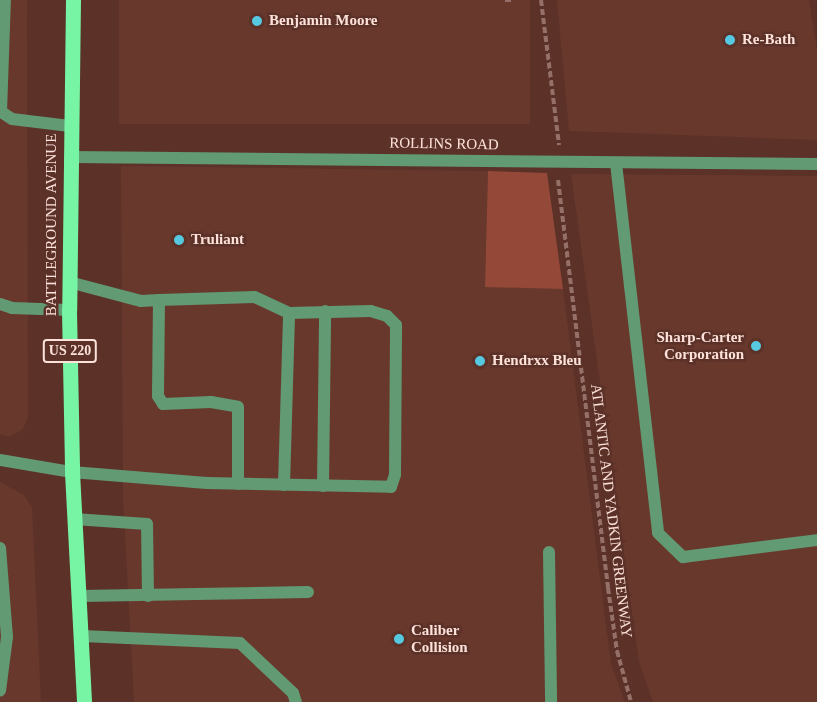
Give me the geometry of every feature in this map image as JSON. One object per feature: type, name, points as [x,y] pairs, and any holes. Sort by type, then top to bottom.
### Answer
[{"type":"main road","name":"BATTLEGROUND AVENUE","points":[[73,0],[69,310],[72,472],[84,702]]},
{"type":"street","points":[[5,0],[0,112],[12,119],[70,126]]},
{"type":"street","name":"ROLLINS ROAD","points":[[70,157],[817,164]]},
{"type":"street","points":[[616,163],[658,533],[683,557],[817,540]]},
{"type":"street","points":[[0,460],[72,472],[238,484],[391,487],[394,475],[396,325],[387,316],[371,311],[289,313],[254,297],[141,301],[69,282]]},
{"type":"street","points":[[159,300],[159,396],[163,404],[211,402],[238,407],[238,484]]},
{"type":"street","points":[[0,304],[12,308],[69,310]]},
{"type":"street","points":[[323,486],[325,311]]},
{"type":"street","points":[[284,486],[289,313]]},
{"type":"street","points":[[74,519],[147,524],[148,596]]},
{"type":"street","points":[[0,548],[3,636],[0,691]]},
{"type":"street","points":[[549,552],[550,702]]},
{"type":"street","points":[[80,596],[308,592]]},
{"type":"street","points":[[82,636],[240,643],[293,693],[296,702]]},
{"type":"path","points":[[505,0],[513,0]]},
{"type":"path","points":[[541,0],[559,144]]},
{"type":"path","name":"ATLANTIC AND YADKIN GREENWAY","points":[[558,178],[611,609],[631,702]]},
{"type":"shaded area","points":[[0,0],[27,0],[28,417],[23,429],[10,437],[0,434]]},
{"type":"shaded area","points":[[119,0],[530,0],[530,124],[119,124]]},
{"type":"shaded area","points":[[557,0],[809,0],[817,50],[817,140],[569,131]]},
{"type":"shaded area","points":[[121,166],[488,171],[485,286],[563,289],[611,664],[625,702],[134,702],[123,497]]},
{"type":"shaded area","points":[[488,171],[547,173],[563,289],[485,287]]},
{"type":"shaded area","points":[[571,174],[817,176],[817,702],[653,702],[639,662]]},
{"type":"shaded area","points":[[0,482],[24,495],[32,507],[41,702],[0,702]]},
{"type":"place","name":"Benjamin Moore","points":[[257,21]]},
{"type":"place","name":"Re-Bath","points":[[730,40]]},
{"type":"place","name":"Truliant","points":[[179,240]]},
{"type":"place","name":"Sharp-Carter Corporation","points":[[756,346]]},
{"type":"place","name":"Hendrxx Bleu","points":[[480,361]]},
{"type":"place","name":"Caliber Collision","points":[[399,639]]}]
